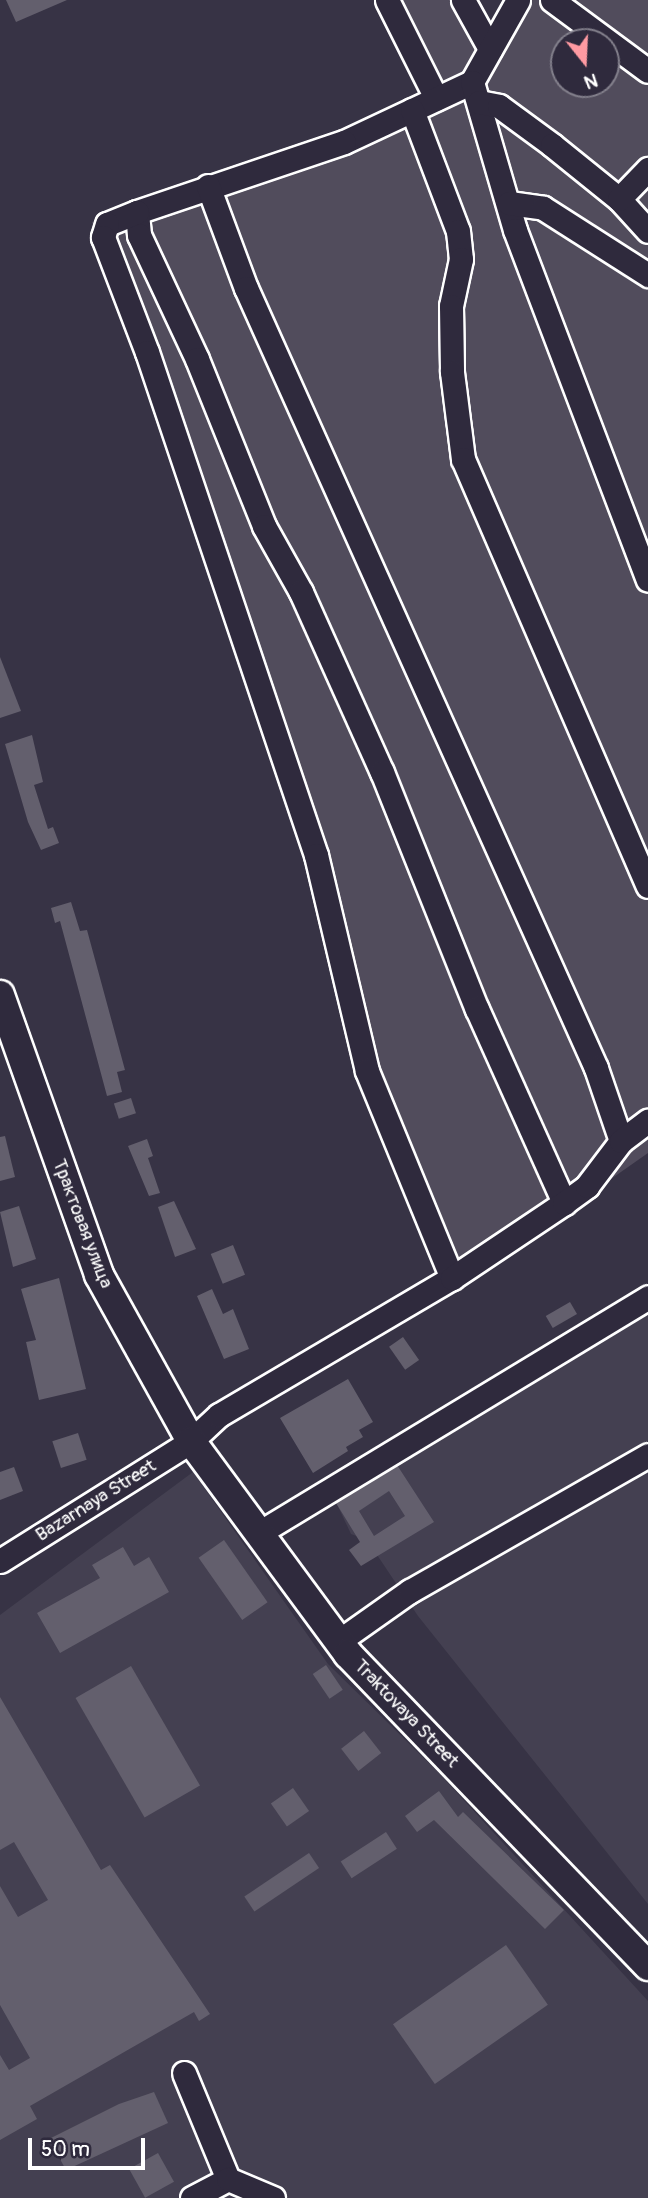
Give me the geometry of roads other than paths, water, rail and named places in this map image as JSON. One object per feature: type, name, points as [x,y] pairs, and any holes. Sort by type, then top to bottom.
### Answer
[{"type":"main road","name":"Трактовая улица","points":[[0,995],[99,1275],[191,1441]]},
{"type":"main road","name":"Traktovaya Street","points":[[191,1441],[339,1642],[648,1966]]},
{"type":"street","points":[[387,0],[436,98]]},
{"type":"street","points":[[463,0],[490,50]]},
{"type":"street","points":[[518,0],[490,50],[476,92],[509,202],[648,580]]},
{"type":"street","points":[[552,0],[648,71]]},
{"type":"street","points":[[453,1278],[367,1071],[316,855],[146,352],[103,237],[107,224],[137,212],[344,142],[436,98],[476,92],[499,106],[619,199],[648,231]]},
{"type":"street","points":[[412,110],[458,231],[461,258],[451,306],[452,372],[463,459],[648,886]]},
{"type":"street","points":[[619,199],[648,169]]},
{"type":"street","points":[[208,186],[246,288],[596,1068],[621,1141]]},
{"type":"street","points":[[509,202],[543,208],[648,275]]},
{"type":"street","points":[[137,212],[139,235],[197,359],[264,526],[300,592],[382,772],[477,1010],[565,1203]]},
{"type":"street","name":"Bazarnaya Street","points":[[0,1561],[191,1441],[219,1415],[453,1278],[565,1203],[587,1186],[621,1141],[648,1121]]},
{"type":"street","points":[[259,1533],[648,1297]]},
{"type":"street","points":[[339,1642],[411,1591],[648,1455]]},
{"type":"street","points":[[184,2073],[228,2179],[273,2198]]},
{"type":"street","points":[[192,2198],[228,2179]]}]
